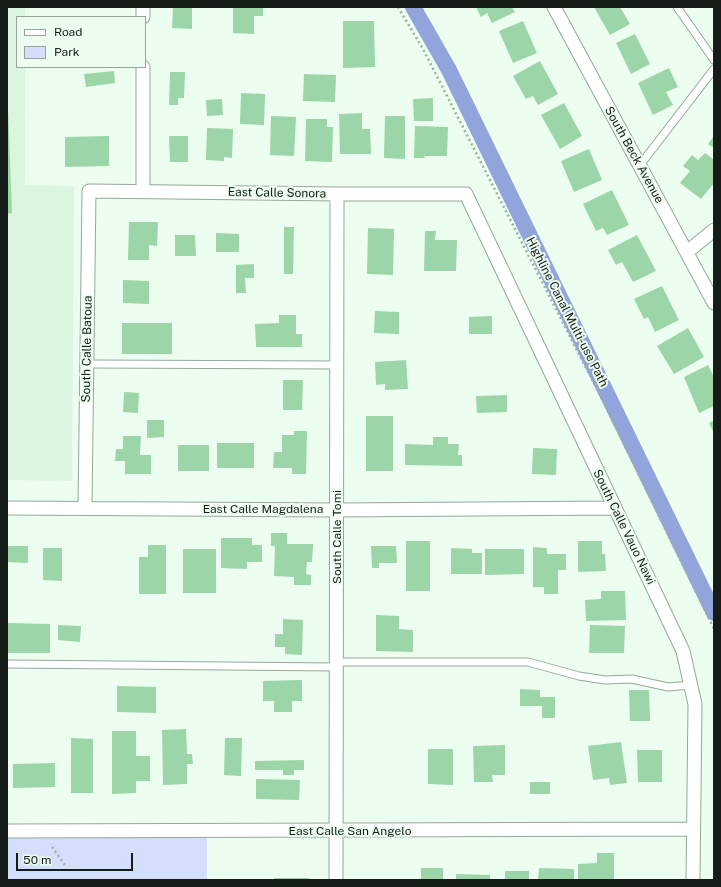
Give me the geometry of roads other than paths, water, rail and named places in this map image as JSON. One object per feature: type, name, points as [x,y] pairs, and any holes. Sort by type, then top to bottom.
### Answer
[{"type":"street","name":"South Beck Avenue","points":[[554,7],[714,303]]},
{"type":"street","points":[[143,68],[143,191]]},
{"type":"street","name":"East Calle Sonora","points":[[89,191],[466,194]]},
{"type":"street","name":"South Calle Batoua","points":[[85,508],[89,191]]},
{"type":"street","name":"South Calle Tomi","points":[[336,880],[337,194]]},
{"type":"street","name":"South Calle Vauo Nawi","points":[[466,194],[614,508],[684,651],[695,704],[693,880]]},
{"type":"street","points":[[687,252],[714,230]]},
{"type":"street","name":"East Calle Magdalena","points":[[7,508],[337,510],[614,508]]},
{"type":"street","name":"East Calle San Angelo","points":[[7,831],[693,829]]},
{"type":"lane","points":[[677,7],[714,60]]},
{"type":"lane","points":[[640,166],[714,69]]},
{"type":"lane","points":[[87,364],[337,365]]},
{"type":"lane","points":[[7,664],[336,665],[528,662],[579,676],[598,679],[632,679],[668,687],[691,685]]},
{"type":"waterway","points":[[413,7],[449,70],[714,613]]}]
